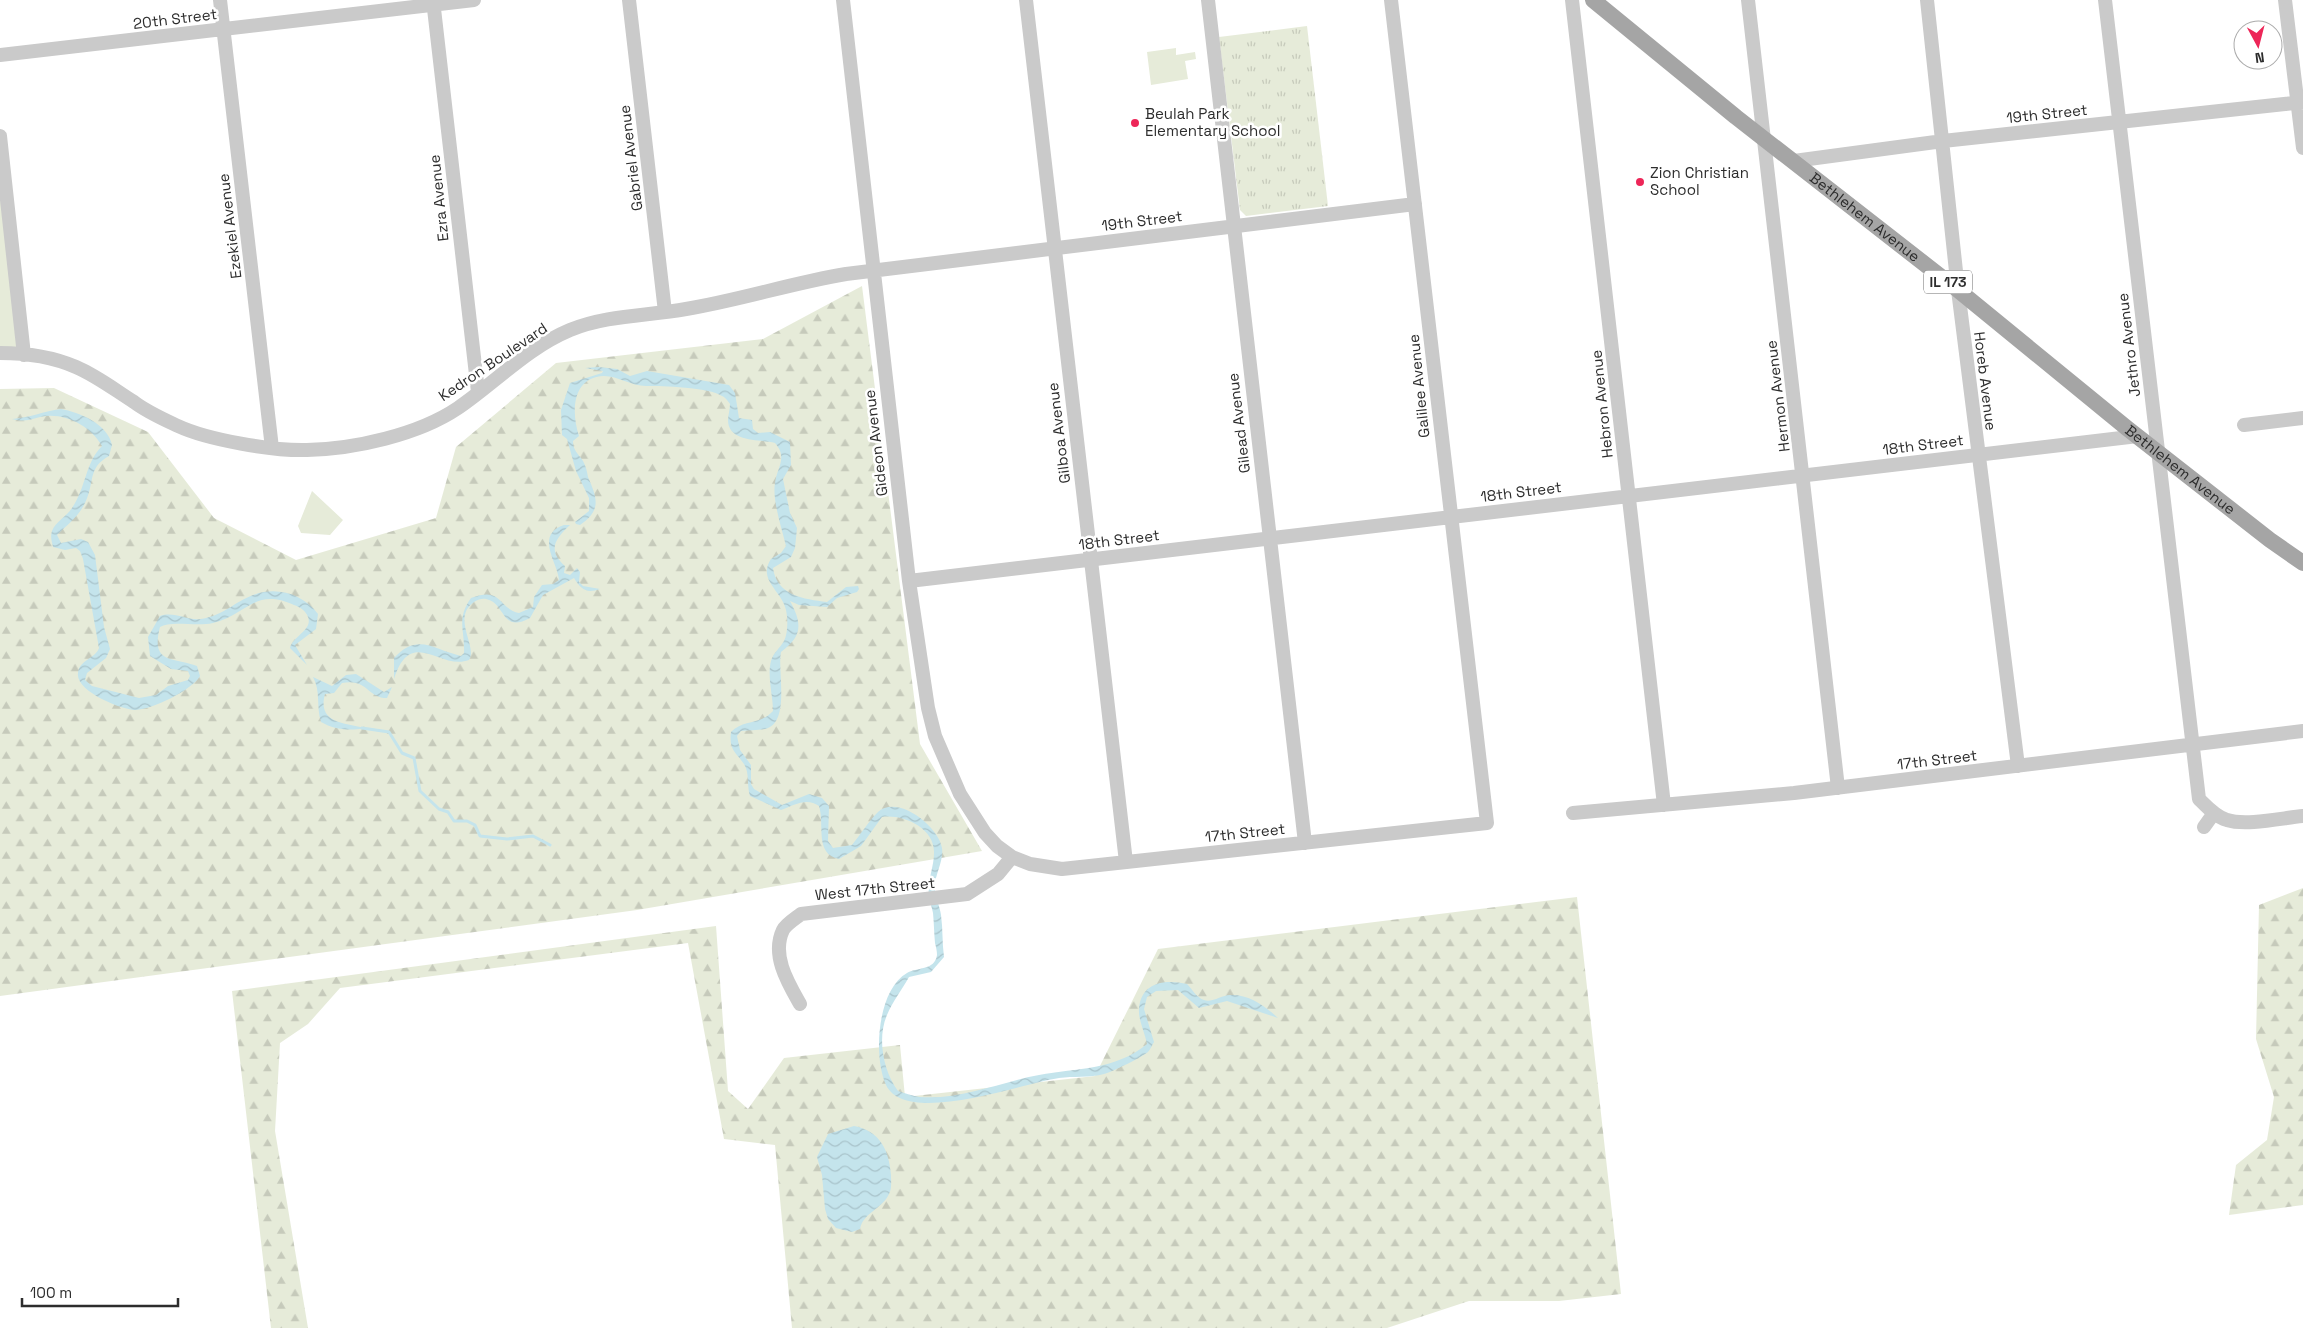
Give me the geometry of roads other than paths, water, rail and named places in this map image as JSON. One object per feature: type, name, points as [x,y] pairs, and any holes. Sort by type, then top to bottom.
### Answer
[{"type":"main road","name":"Bethlehem Avenue","points":[[1593,0],[1736,117],[1764,136],[2138,436],[2270,540],[2303,563]]},
{"type":"street","name":"Ezekiel Avenue","points":[[220,0],[272,448]]},
{"type":"street","name":"20th Street","points":[[0,55],[224,30],[433,2],[474,0]]},
{"type":"street","name":"Gabriel Avenue","points":[[629,0],[666,312]]},
{"type":"street","name":"Gideon Avenue","points":[[843,0],[909,581],[928,708],[947,769],[960,794],[985,833],[997,846],[1012,857]]},
{"type":"street","name":"Gilboa Avenue","points":[[1026,0],[1126,862]]},
{"type":"street","name":"Gilead Avenue","points":[[1208,0],[1305,843]]},
{"type":"street","name":"Galilee Avenue","points":[[1391,0],[1479,768]]},
{"type":"street","name":"Hebron Avenue","points":[[1572,0],[1664,805]]},
{"type":"street","name":"Hermon Avenue","points":[[1748,0],[1838,788]]},
{"type":"street","name":"Horeb Avenue","points":[[1927,0],[1958,290],[2018,766]]},
{"type":"street","name":"Jethro Avenue","points":[[2105,0],[2199,799],[2214,813]]},
{"type":"street","points":[[2285,0],[2300,102],[2303,148]]},
{"type":"street","name":"Ezra Avenue","points":[[433,2],[478,392]]},
{"type":"street","name":"19th Street","points":[[1794,161],[1943,141],[2300,102]]},
{"type":"street","points":[[0,136],[24,355]]},
{"type":"street","name":"19th Street","points":[[873,270],[1415,204]]},
{"type":"street","name":"Kedron Boulevard","points":[[0,354],[24,355],[75,366],[108,384],[136,404],[180,427],[225,440],[272,448],[305,450],[342,448],[380,440],[419,427],[457,408],[537,347],[569,331],[616,318],[688,309],[805,281],[873,270]]},
{"type":"street","points":[[2244,425],[2303,418]]},
{"type":"street","name":"18th Street","points":[[909,581],[2138,436]]},
{"type":"street","name":"17th Street","points":[[1573,813],[1838,788],[2303,731]]},
{"type":"street","name":"17th Street","points":[[1012,857],[1048,868],[1126,862],[1487,823],[1479,768]]},
{"type":"street","points":[[2204,827],[2214,813],[2227,820],[2243,822],[2303,816]]},
{"type":"street","name":"West 17th Street","points":[[800,1004],[788,983],[778,956],[783,929],[801,914],[942,899],[967,894],[998,874],[1012,857]]},
{"type":"water","points":[[585,368],[617,369],[630,376],[647,371],[729,385],[735,393],[739,418],[752,420],[753,429],[758,433],[770,432],[790,442],[791,465],[783,479],[790,513],[797,528],[795,548],[791,557],[773,568],[780,585],[801,597],[827,602],[846,587],[858,586],[857,592],[837,598],[827,607],[799,605],[790,601],[797,616],[798,629],[797,635],[781,652],[781,695],[778,717],[773,725],[765,729],[741,731],[737,736],[740,750],[751,765],[751,784],[754,789],[782,805],[809,794],[822,798],[829,806],[828,841],[833,848],[852,845],[878,812],[886,808],[896,807],[916,815],[934,831],[939,840],[942,853],[935,889],[941,915],[944,957],[931,972],[909,977],[889,1010],[882,1034],[885,1064],[898,1091],[920,1097],[950,1096],[1039,1075],[1096,1067],[1122,1059],[1135,1053],[1147,1044],[1139,1009],[1144,993],[1156,984],[1170,982],[1187,984],[1199,997],[1207,1001],[1227,995],[1244,996],[1262,1005],[1278,1018],[1227,1001],[1199,1008],[1178,990],[1156,991],[1147,997],[1144,1009],[1154,1042],[1150,1049],[1140,1057],[1108,1073],[1042,1081],[994,1093],[940,1103],[916,1102],[898,1097],[886,1085],[882,1073],[879,1042],[880,1025],[889,994],[897,982],[907,973],[925,968],[936,960],[937,950],[933,913],[929,899],[934,858],[933,844],[924,830],[916,824],[899,818],[882,817],[861,846],[839,859],[831,856],[823,845],[819,806],[814,803],[805,802],[781,810],[750,796],[746,768],[731,745],[731,732],[741,725],[763,718],[773,711],[770,667],[772,658],[784,641],[786,634],[787,622],[784,603],[772,585],[767,573],[767,566],[771,559],[781,553],[786,546],[774,490],[781,463],[779,448],[775,443],[746,439],[733,433],[729,427],[728,420],[730,404],[724,397],[716,393],[685,388],[640,386],[609,376],[593,378],[585,382],[576,397],[575,417],[579,436],[573,441],[573,444],[585,465],[596,503],[592,514],[580,525],[576,524],[575,522],[589,511],[589,498],[576,471],[567,439],[562,435],[561,410],[570,383],[602,373],[603,371]]},
{"type":"water","points":[[61,409],[92,420],[105,431],[112,445],[109,456],[94,471],[88,496],[80,512],[57,535],[61,543],[81,539],[88,542],[95,555],[104,627],[110,649],[106,658],[87,673],[85,680],[92,686],[139,698],[156,695],[168,686],[188,680],[190,676],[188,671],[171,669],[150,656],[148,637],[160,616],[176,615],[191,619],[201,619],[217,615],[253,595],[271,591],[297,597],[305,601],[318,614],[316,629],[295,645],[307,665],[290,648],[308,626],[307,615],[296,606],[280,600],[269,599],[251,604],[225,619],[213,623],[171,624],[160,627],[158,648],[161,654],[173,660],[197,666],[200,676],[181,693],[162,702],[143,709],[129,709],[91,693],[84,686],[79,680],[79,669],[99,648],[83,559],[80,551],[76,548],[65,550],[53,547],[51,535],[56,525],[70,511],[77,500],[92,460],[102,446],[92,433],[78,423],[62,417],[46,416],[30,420],[12,419]]},
{"type":"water","points":[[564,525],[570,525],[557,540],[555,550],[559,560],[565,566],[564,573],[570,575],[577,568],[580,572],[579,582],[583,586],[600,589],[584,590],[574,578],[543,595],[530,618],[521,622],[509,620],[492,602],[481,599],[474,602],[465,616],[471,654],[469,660],[458,662],[418,652],[409,655],[401,663],[394,679],[394,658],[411,646],[426,645],[461,656],[464,653],[462,619],[466,605],[471,598],[481,595],[494,596],[507,607],[519,613],[533,607],[534,597],[542,585],[553,584],[559,580],[549,542],[550,535]]},
{"type":"water","points":[[356,674],[384,692],[392,687],[387,698],[375,695],[357,683],[342,683],[334,693],[325,694],[325,711],[334,720],[341,723],[365,728],[342,729],[321,722],[317,688],[313,677],[332,686],[346,675]]},
{"type":"water","points":[[854,1126],[870,1132],[882,1143],[890,1166],[891,1184],[890,1192],[882,1204],[865,1219],[860,1229],[852,1232],[836,1228],[828,1219],[825,1209],[822,1175],[817,1157],[828,1134]]},
{"type":"waterway","points":[[362,728],[389,732],[402,753],[414,758],[420,791],[439,809],[448,812],[454,821],[467,821],[475,825],[480,836],[507,839],[533,836],[550,845]]},
{"type":"place","name":"Beulah Park Elementary School","points":[[1135,123]]},
{"type":"place","name":"Zion Christian School","points":[[1640,182]]}]
